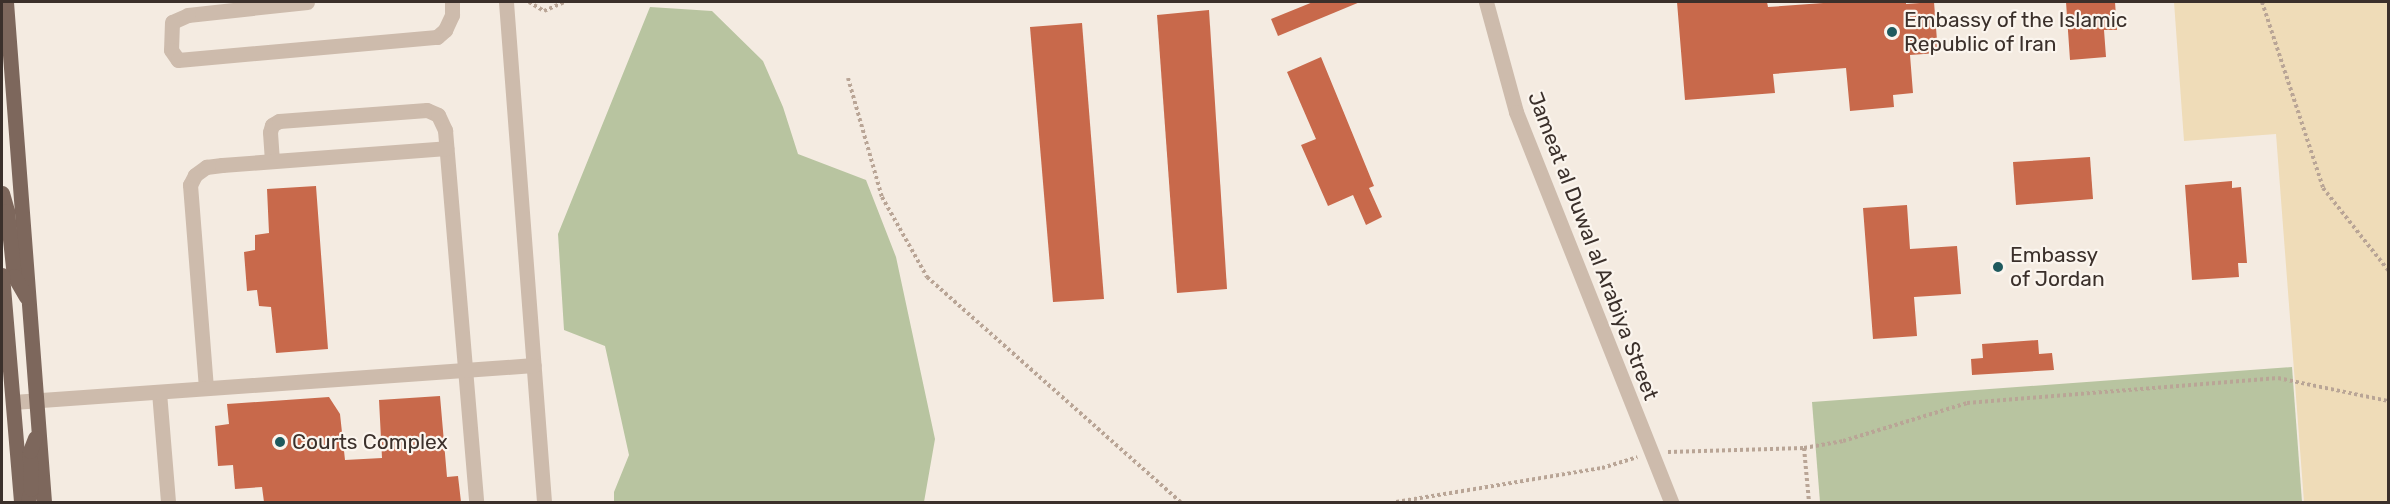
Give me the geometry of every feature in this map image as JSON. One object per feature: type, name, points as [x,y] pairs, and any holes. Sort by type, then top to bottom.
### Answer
[{"type":"main road","points":[[6,2],[5,39],[12,82],[44,502]]},
{"type":"main road","points":[[2,106],[12,82]]},
{"type":"main road","points":[[2,193],[7,211],[14,276],[28,300]]},
{"type":"main road","points":[[2,275],[21,502]]},
{"type":"main road","points":[[28,502],[30,452],[38,431]]},
{"type":"street","points":[[307,2],[188,15],[172,22],[171,50],[178,60],[437,37],[445,30],[452,15],[452,2]]},
{"type":"street","points":[[507,2],[544,502]]},
{"type":"street","name":"Jameat al Duwal al Arabiya Street","points":[[1486,2],[1516,112],[1671,502]]},
{"type":"street","points":[[272,161],[270,132],[272,125],[279,122],[427,110],[438,115],[445,130],[463,370],[476,502]]},
{"type":"street","points":[[206,388],[190,185],[195,175],[206,167],[446,148]]},
{"type":"street","points":[[13,402],[534,365]]},
{"type":"street","points":[[159,392],[168,502]]},
{"type":"path","points":[[529,2],[544,10],[564,2]]},
{"type":"path","points":[[2262,2],[2323,188],[2388,270]]},
{"type":"path","points":[[848,78],[882,197],[927,277],[1180,502]]},
{"type":"path","points":[[1396,502],[1602,468],[1652,452],[1804,448],[1843,441],[1967,403],[2266,378],[2278,378],[2388,401]]},
{"type":"path","points":[[1804,448],[1809,502]]},
{"type":"green space","points":[[650,7],[712,11],[763,61],[783,107],[798,154],[866,180],[896,257],[935,439],[924,502],[614,502],[614,492],[629,455],[605,346],[564,330],[558,234]]},
{"type":"green space","points":[[2292,367],[2302,502],[1820,502],[1812,402]]},
{"type":"sand","points":[[2174,2],[2388,2],[2388,502],[2304,502],[2276,134],[2184,141]]},
{"type":"building","points":[[1313,2],[1360,2],[1278,36],[1271,19]]},
{"type":"building","points":[[1677,2],[1767,2],[1768,7],[1837,2],[1906,2],[1906,4],[1934,2],[1938,53],[1910,55],[1913,93],[1893,95],[1894,107],[1850,111],[1846,68],[1773,74],[1775,93],[1685,100]]},
{"type":"building","points":[[2066,2],[2115,2],[2117,30],[2104,30],[2106,57],[2070,60]]},
{"type":"building","points":[[1209,10],[1227,289],[1177,293],[1157,15]]},
{"type":"building","points":[[1082,23],[1104,299],[1053,302],[1030,27]]},
{"type":"building","points":[[1321,57],[1374,186],[1369,188],[1382,217],[1366,225],[1353,195],[1328,206],[1301,145],[1316,139],[1287,72]]},
{"type":"building","points":[[2090,157],[2093,199],[2016,205],[2013,162]]},
{"type":"building","points":[[2232,181],[2232,188],[2241,187],[2247,263],[2238,263],[2239,277],[2192,280],[2185,185]]},
{"type":"building","points":[[316,186],[328,349],[276,353],[271,307],[259,306],[257,290],[247,291],[244,252],[255,250],[255,235],[269,233],[267,189]]},
{"type":"building","points":[[1907,205],[1910,249],[1957,246],[1961,294],[1914,297],[1917,336],[1873,339],[1863,208]]},
{"type":"building","points":[[2038,340],[2039,354],[2052,353],[2054,370],[1972,375],[1971,359],[1983,358],[1982,344]]},
{"type":"building","name":"Courts Complex","points":[[440,396],[447,477],[458,476],[461,502],[264,502],[262,487],[235,489],[233,465],[218,466],[215,426],[229,424],[227,404],[329,397],[340,414],[345,460],[382,458],[379,400]]},
{"type":"place","name":"Embassy of the Islamic Republic of Iran","points":[[1892,32]]},
{"type":"place","name":"Embassy of Jordan","points":[[1998,267]]},
{"type":"place","name":"Courts Complex","points":[[280,442]]}]
